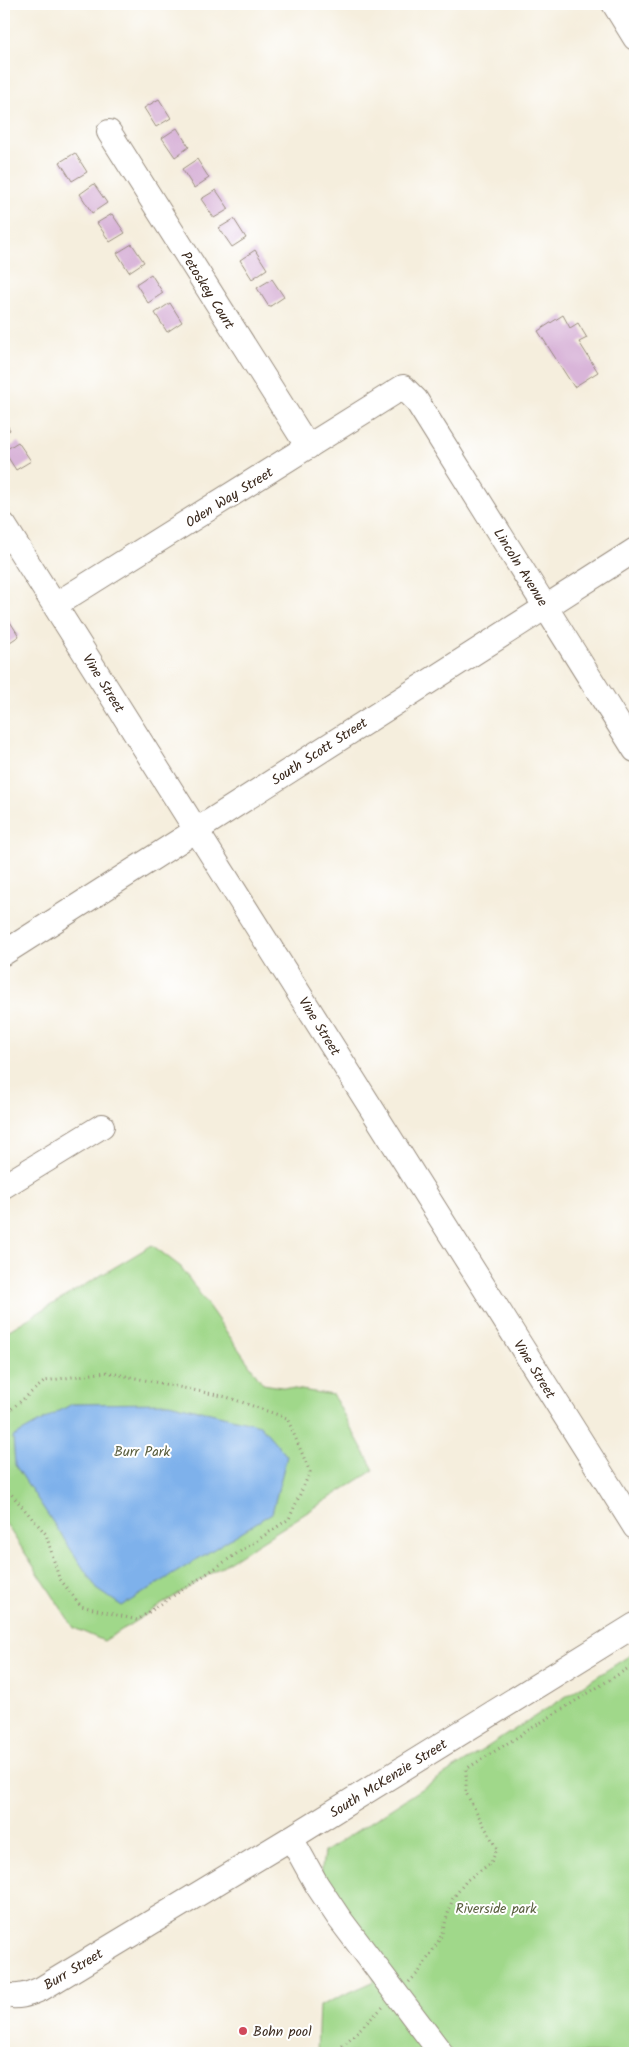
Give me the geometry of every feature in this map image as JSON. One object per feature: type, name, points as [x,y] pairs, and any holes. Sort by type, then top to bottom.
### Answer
[{"type":"street","points":[[614,4],[635,38]]},
{"type":"street","name":"Petoskey Court","points":[[109,132],[308,447]]},
{"type":"street","name":"Oden Way Street","points":[[55,605],[403,387]]},
{"type":"street","name":"Lincoln Avenue","points":[[403,387],[416,400],[635,750]]},
{"type":"street","name":"Vine Street","points":[[4,525],[635,1527]]},
{"type":"street","name":"South Scott Street","points":[[4,953],[635,550]]},
{"type":"street","points":[[4,1186],[102,1126]]},
{"type":"street","name":"South McKenzie Street","points":[[139,1930],[635,1625]]},
{"type":"street","points":[[291,1838],[316,1885],[441,2053]]},
{"type":"street","name":"Burr Street","points":[[4,1995],[20,1996],[41,1989],[139,1930]]},
{"type":"path","points":[[4,1415],[45,1381],[106,1372],[227,1396],[286,1418],[310,1472],[289,1519],[137,1620],[81,1606],[59,1578],[46,1534],[4,1486]]},
{"type":"path","points":[[335,2053],[419,1972],[440,1939],[453,1898],[468,1880],[490,1863],[497,1849],[466,1793],[466,1769],[635,1664]]},
{"type":"green space","name":"Burr Park","points":[[152,1245],[181,1267],[263,1384],[333,1395],[374,1470],[104,1641],[74,1628],[4,1521],[4,1333]]},
{"type":"green space","name":"Riverside park","points":[[635,1652],[635,2053],[317,2053],[319,2006],[375,1981],[321,1875],[324,1852]]},
{"type":"water","points":[[169,1403],[260,1425],[287,1456],[272,1513],[122,1606],[97,1589],[15,1465],[13,1437],[72,1404]]},
{"type":"building","points":[[159,99],[171,118],[156,127],[144,108]]},
{"type":"building","points":[[177,128],[189,147],[175,157],[162,138]]},
{"type":"building","points":[[75,153],[87,172],[72,181],[60,162]]},
{"type":"building","points":[[197,159],[209,178],[194,188],[182,169]]},
{"type":"building","points":[[94,184],[107,203],[92,213],[80,194]]},
{"type":"building","points":[[216,190],[229,209],[214,218],[201,199]]},
{"type":"building","points":[[112,214],[125,233],[110,242],[97,223]]},
{"type":"building","points":[[234,219],[246,238],[232,247],[219,228]]},
{"type":"building","points":[[132,244],[144,262],[129,272],[117,253]]},
{"type":"building","points":[[255,250],[267,269],[252,279],[240,260]]},
{"type":"building","points":[[151,274],[163,293],[148,303],[136,284]]},
{"type":"building","points":[[272,279],[284,297],[269,307],[257,288]]},
{"type":"building","points":[[170,303],[182,322],[167,332],[155,313]]},
{"type":"building","points":[[563,315],[570,328],[578,323],[587,338],[579,342],[598,372],[574,387],[538,331]]},
{"type":"building","points":[[4,420],[10,430],[4,434]]},
{"type":"building","points":[[18,442],[31,461],[16,470],[4,451]]},
{"type":"building","points":[[7,617],[19,636],[4,646],[4,619]]},
{"type":"place","name":"Bohn pool","points":[[243,2031]]}]
